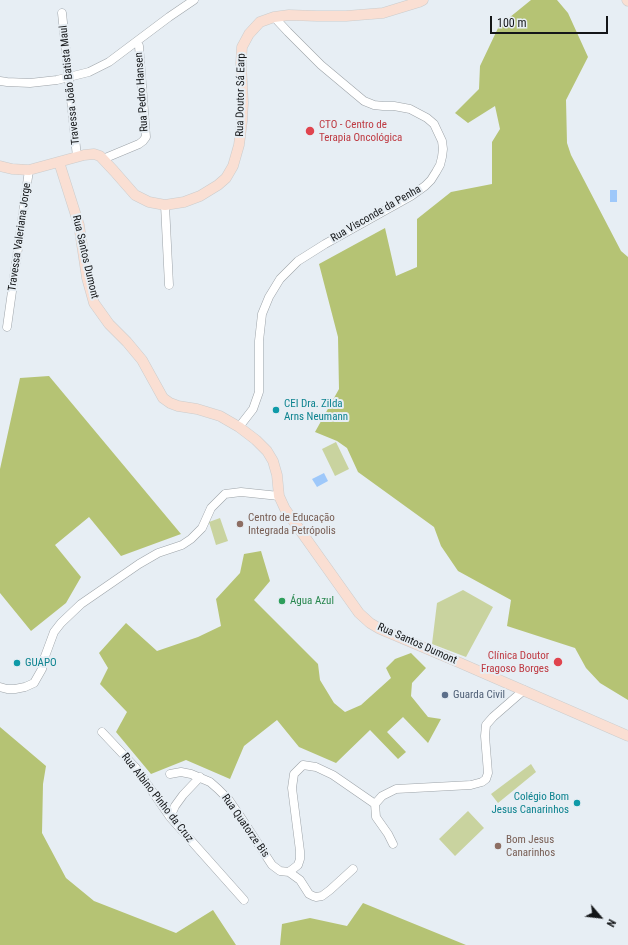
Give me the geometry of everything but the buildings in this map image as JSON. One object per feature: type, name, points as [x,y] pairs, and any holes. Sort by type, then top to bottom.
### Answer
[{"type":"main road","name":"Rua Doutor Sá Earp","points":[[103,159],[135,195],[149,202],[165,205],[184,202],[200,196],[218,185],[226,178],[233,166],[242,127],[242,47],[249,34],[260,22],[274,17],[290,15],[346,16],[382,13],[423,0]]},
{"type":"main road","points":[[0,166],[12,169],[29,170],[94,154],[103,159]]},
{"type":"main road","name":"Rua Santos Dumont","points":[[59,162],[79,225],[87,278],[94,303],[109,324],[142,360],[163,398],[178,406],[197,409],[220,416],[239,427],[267,451],[273,461],[277,475],[279,496],[285,510],[359,613],[370,623],[380,629],[628,736]]},
{"type":"street","points":[[0,81],[30,83],[57,80],[89,72],[109,62],[194,0]]},
{"type":"street","name":"Travessa João Batista Maul","points":[[62,13],[77,157]]},
{"type":"street","name":"Rua Visconde da Penha","points":[[239,427],[253,409],[259,392],[259,341],[262,314],[269,297],[280,279],[298,261],[425,186],[431,180],[440,164],[443,149],[442,141],[434,124],[427,118],[410,109],[379,105],[364,101],[321,66],[274,17]]},
{"type":"street","name":"Rua Pedro Hansen","points":[[103,159],[135,146],[146,137],[139,46]]},
{"type":"street","name":"Travessa Valeriana Jorge","points":[[7,327],[29,170]]},
{"type":"street","points":[[165,205],[168,285]]},
{"type":"street","points":[[0,687],[15,689],[34,683],[42,669],[54,632],[61,623],[81,604],[147,558],[182,545],[192,539],[202,528],[211,508],[225,494],[241,492],[279,496]]},
{"type":"street","points":[[393,844],[376,817],[375,804],[382,796],[396,789],[471,785],[482,782],[486,779],[488,773],[484,736],[486,725],[524,690]]},
{"type":"street","name":"Rua Albino Pinho da Cruz","points":[[102,732],[136,768],[170,817],[244,900]]},
{"type":"street","points":[[289,872],[298,865],[300,859],[292,788],[294,774],[299,768],[303,765],[316,767],[333,775],[375,804]]},
{"type":"street","name":"Rua Quatorze Bis","points":[[170,774],[181,772],[200,777],[210,782],[229,800],[272,865],[280,871],[289,872],[300,880],[312,896],[322,896],[353,869]]},
{"type":"street","points":[[170,817],[175,806],[183,795],[200,777]]},
{"type":"green space","points":[[531,0],[557,0],[568,13],[588,57],[566,100],[567,143],[571,155],[621,251],[628,257],[628,700],[600,683],[586,668],[575,648],[507,626],[511,600],[458,571],[441,546],[434,527],[358,472],[347,448],[337,441],[315,432],[339,389],[338,337],[319,264],[385,228],[396,276],[417,267],[417,219],[451,192],[492,184],[492,142],[500,129],[495,106],[468,123],[455,113],[479,89],[480,66],[499,26]]},
{"type":"green space","points":[[49,376],[181,534],[121,556],[89,517],[55,545],[81,577],[66,603],[31,631],[0,593],[0,469],[20,378]]},
{"type":"green space","points":[[336,442],[349,469],[335,476],[322,449]]},
{"type":"green space","points":[[220,518],[228,541],[216,545],[209,522]]},
{"type":"green space","points":[[261,551],[270,581],[254,600],[318,664],[320,680],[334,703],[345,712],[361,705],[391,678],[386,668],[395,659],[411,653],[426,668],[412,683],[411,696],[428,717],[441,719],[428,743],[403,717],[387,732],[406,752],[398,759],[370,730],[336,763],[299,747],[277,720],[244,746],[230,779],[186,760],[151,774],[116,732],[127,712],[100,684],[108,668],[99,653],[126,623],[157,651],[198,637],[221,626],[216,599],[240,573],[244,554]]},
{"type":"green space","points":[[463,590],[493,607],[466,657],[432,644],[437,603]]},
{"type":"green space","points":[[0,727],[46,766],[43,784],[42,833],[66,878],[94,901],[176,933],[213,910],[236,945],[0,945]]},
{"type":"green space","points":[[531,764],[536,772],[498,803],[491,794]]},
{"type":"green space","points":[[468,811],[484,828],[455,856],[439,839]]},
{"type":"green space","points":[[363,903],[466,945],[280,945],[282,924],[310,918],[347,926]]},
{"type":"water","points":[[610,190],[617,190],[617,202],[610,202]]},
{"type":"water","points":[[324,473],[328,481],[317,487],[312,479]]},
{"type":"place","name":"CTO - Centro de Terapia Oncológica","points":[[310,131]]},
{"type":"place","name":"CEI Dra. Zilda Arns Neumann","points":[[276,410]]},
{"type":"place","name":"Centro de Educação Integrada Petrópolis","points":[[240,524]]},
{"type":"place","name":"Água Azul","points":[[282,601]]},
{"type":"place","name":"Clínica Doutor Fragoso Borges","points":[[558,662]]},
{"type":"place","name":"GUAPO","points":[[17,663]]},
{"type":"place","name":"Guarda Civil","points":[[445,695]]},
{"type":"place","name":"Colégio Bom Jesus Canarinhos","points":[[577,803]]},
{"type":"place","name":"Bom Jesus Canarinhos","points":[[498,846]]}]
